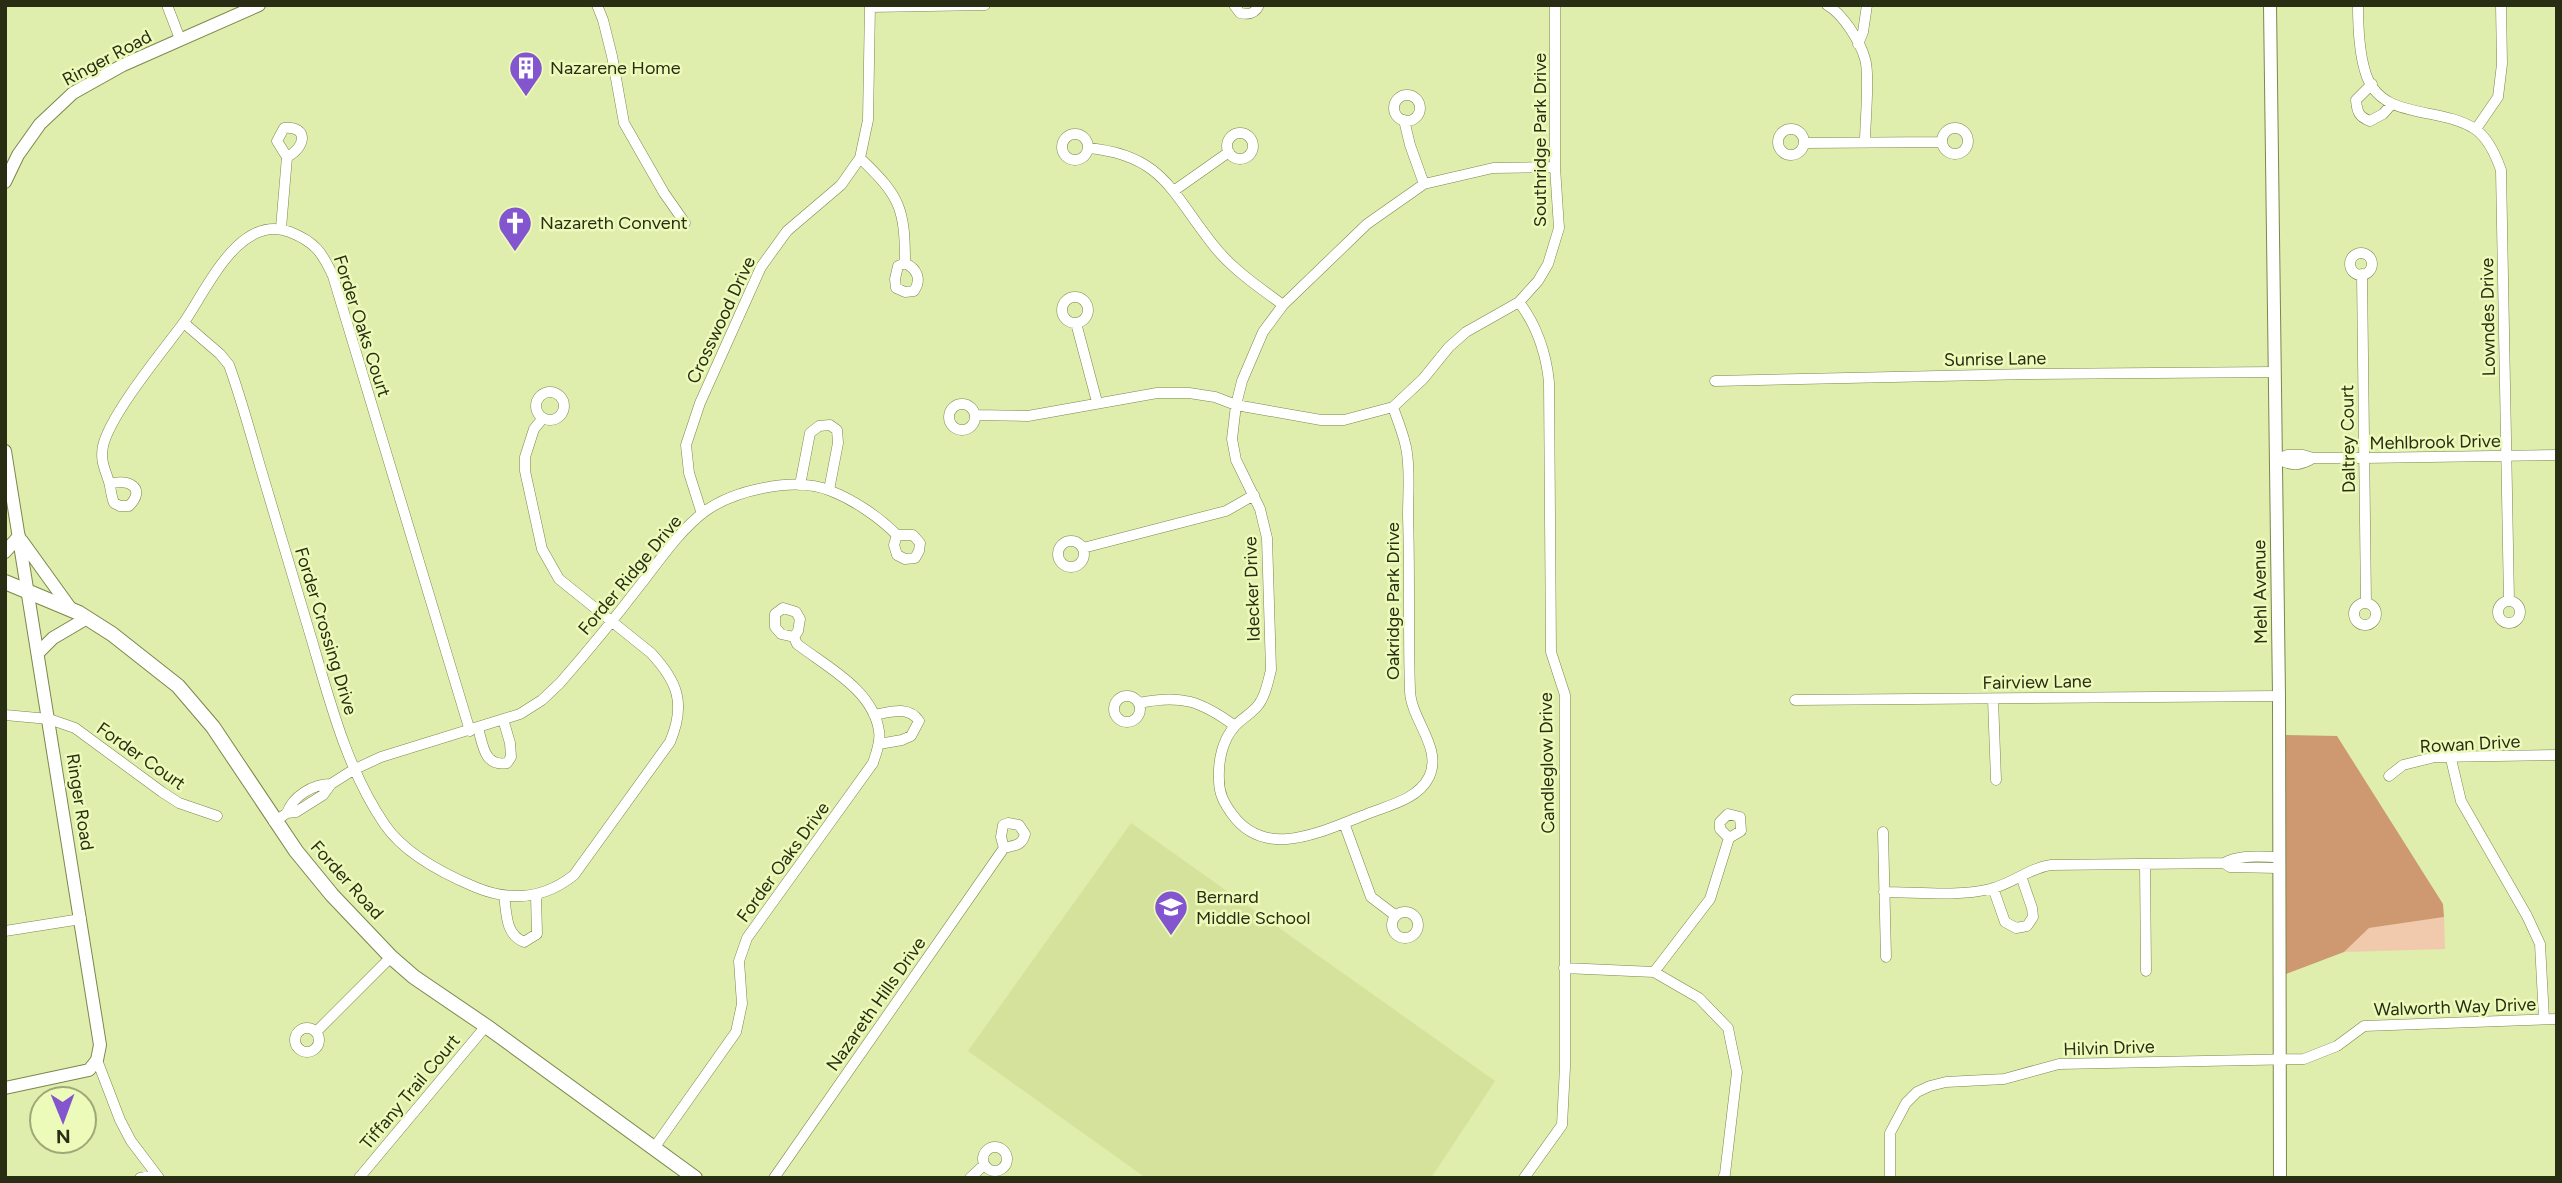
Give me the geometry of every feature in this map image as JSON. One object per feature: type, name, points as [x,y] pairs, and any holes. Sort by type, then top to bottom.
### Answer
[{"type":"main road","name":"Forder Road","points":[[5,582],[71,609],[155,666],[197,706],[226,745],[274,822],[332,895],[391,957],[695,1178]]},
{"type":"street","points":[[167,5],[180,39]]},
{"type":"street","name":"Ringer Road","points":[[5,182],[29,139],[60,103],[98,78],[259,5]]},
{"type":"street","points":[[597,5],[612,56],[624,123],[664,193],[685,223]]},
{"type":"street","points":[[870,6],[985,5]]},
{"type":"street","points":[[1234,5],[1240,13],[1247,15],[1253,13],[1259,5]]},
{"type":"street","name":"Southridge Park Drive","points":[[975,415],[1028,416],[1157,393],[1216,397],[1236,405],[1321,420],[1344,420],[1393,407],[1466,332],[1519,302],[1538,281],[1555,244],[1559,228],[1555,167],[1555,5]]},
{"type":"street","points":[[1827,5],[1836,10],[1847,23],[1866,60],[1866,142]]},
{"type":"street","points":[[1858,44],[1867,5]]},
{"type":"street","name":"Mehl Avenue","points":[[2270,5],[2275,372],[2279,460],[2280,1178]]},
{"type":"street","points":[[2358,5],[2365,72],[2377,93],[2390,104],[2450,119],[2476,129],[2498,97],[2502,64],[2501,5]]},
{"type":"street","name":"Crosswood Drive","points":[[702,514],[689,473],[686,445],[700,403],[761,267],[787,231],[841,185],[860,158],[868,120],[870,6]]},
{"type":"street","points":[[2372,84],[2356,100],[2357,110],[2362,118],[2370,121],[2383,114],[2390,104]]},
{"type":"street","points":[[1404,120],[1424,184]]},
{"type":"street","name":"Lowndes Drive","points":[[2476,129],[2497,158],[2503,179],[2510,601]]},
{"type":"street","points":[[1804,143],[1942,142]]},
{"type":"street","points":[[1088,148],[1111,150],[1139,160],[1175,190],[1221,254],[1283,305]]},
{"type":"street","points":[[1175,190],[1229,152]]},
{"type":"street","points":[[110,484],[102,465],[103,446],[113,423],[234,248],[258,233],[281,228],[287,157]]},
{"type":"street","points":[[860,158],[896,197],[905,231],[905,263]]},
{"type":"street","name":"Idecker Drive","points":[[1343,823],[1298,838],[1277,841],[1250,832],[1238,823],[1221,796],[1219,760],[1235,726],[1259,704],[1267,688],[1271,670],[1267,538],[1260,509],[1236,460],[1232,439],[1242,381],[1263,332],[1283,305],[1367,224],[1424,184],[1493,168],[1555,167]]},
{"type":"street","name":"Forder Oaks Court","points":[[281,228],[306,238],[323,253],[333,276],[474,729]]},
{"type":"street","name":"Daltrey Court","points":[[2362,274],[2366,603]]},
{"type":"street","name":"Candleglow Drive","points":[[1519,302],[1541,343],[1549,382],[1551,652],[1565,695],[1565,1067],[1562,1125],[1524,1178]]},
{"type":"street","name":"Forder Crossing Drive","points":[[184,323],[229,365],[328,696],[354,770],[386,827],[405,846],[443,873],[504,896],[536,896],[574,875],[670,742],[676,724],[678,698],[671,677],[651,653],[559,579],[542,549],[525,471],[525,457],[534,429],[543,418]]},
{"type":"street","points":[[1076,323],[1097,402]]},
{"type":"street","name":"Sunrise Lane","points":[[1715,381],[2006,374],[2275,372]]},
{"type":"street","name":"Oakridge Park Drive","points":[[1343,823],[1411,796],[1422,788],[1430,775],[1433,762],[1432,751],[1410,696],[1407,454],[1393,407]]},
{"type":"street","points":[[800,485],[810,433],[819,426],[830,425],[838,430],[838,443],[829,490]]},
{"type":"street","name":"Ringer Road","points":[[5,451],[100,1045],[97,1060]]},
{"type":"street","name":"Mehlbrook Drive","points":[[2279,460],[2287,455],[2313,458],[2557,456]]},
{"type":"street","name":"Forder Ridge Drive","points":[[274,822],[287,813],[296,813],[323,794],[331,784],[381,757],[520,714],[542,700],[560,683],[672,546],[702,514],[738,494],[800,485],[829,490],[886,524],[897,535]]},
{"type":"street","points":[[1083,548],[1226,510],[1254,495]]},
{"type":"street","points":[[5,552],[19,536],[71,609]]},
{"type":"street","points":[[38,653],[56,636],[87,618]]},
{"type":"street","points":[[793,637],[797,644],[858,691],[870,705],[879,732],[879,744],[912,736],[919,721],[914,714],[907,711],[874,715]]},
{"type":"street","name":"Fairview Lane","points":[[1795,700],[2279,695]]},
{"type":"street","points":[[1139,703],[1161,698],[1186,699],[1212,709],[1235,726]]},
{"type":"street","points":[[1993,699],[1996,780]]},
{"type":"street","name":"Forder Court","points":[[5,715],[49,719],[75,728],[179,803],[216,816]]},
{"type":"street","points":[[474,729],[490,762],[507,763],[511,757],[510,743],[503,719]]},
{"type":"street","name":"Forder Oaks Drive","points":[[654,1148],[736,1032],[742,1004],[739,961],[747,939],[873,763],[879,744]]},
{"type":"street","name":"Rowan Drive","points":[[2389,776],[2403,765],[2435,757],[2451,759],[2557,755]]},
{"type":"street","points":[[2451,759],[2461,801],[2527,916],[2540,944],[2544,1020]]},
{"type":"street","points":[[1343,823],[1371,897],[1396,916]]},
{"type":"street","points":[[1882,832],[1885,957]]},
{"type":"street","points":[[1654,972],[1710,899],[1729,838]]},
{"type":"street","name":"Nazareth Hills Drive","points":[[774,1178],[1004,848]]},
{"type":"street","points":[[1884,892],[1969,892],[1993,888],[2040,866],[2051,865],[2224,863],[2248,857],[2278,863]]},
{"type":"street","points":[[2145,864],[2146,971]]},
{"type":"street","points":[[1993,888],[2006,922],[2016,928],[2027,926],[2033,917],[2032,908],[2021,876]]},
{"type":"street","points":[[504,896],[509,929],[514,938],[524,942],[537,934],[536,896]]},
{"type":"street","points":[[5,931],[80,919]]},
{"type":"street","points":[[316,1032],[391,957]]},
{"type":"street","points":[[1564,968],[1654,972],[1699,998],[1728,1028],[1737,1072],[1724,1176]]},
{"type":"street","name":"Walworth Way Drive","points":[[2279,1060],[2320,1055],[2364,1026],[2557,1019]]},
{"type":"street","name":"Tiffany Trail Court","points":[[359,1178],[486,1026]]},
{"type":"street","points":[[5,1088],[82,1073],[89,1070],[97,1060],[125,1130],[157,1176],[140,1178]]},
{"type":"street","name":"Hilvin Drive","points":[[1890,1178],[1890,1132],[1906,1103],[1917,1092],[1930,1086],[1946,1082],[2004,1079],[2059,1064],[2279,1060]]},
{"type":"street","points":[[970,1178],[984,1165]]},
{"type":"shaded area","points":[[2285,735],[2337,736],[2443,904],[2444,917],[2369,928],[2344,952],[2286,974]]},
{"type":"shaded area","name":"Bernard Middle School","points":[[1131,823],[1495,1081],[1431,1178],[1146,1178],[968,1051]]},
{"type":"shaded area","points":[[2444,917],[2445,949],[2344,952],[2369,928]]},
{"type":"place","name":"Nazarene Home","points":[[526,98]]},
{"type":"place","name":"Nazareth Convent","points":[[515,253]]},
{"type":"place","name":"Bernard Middle School","points":[[1171,937]]}]
